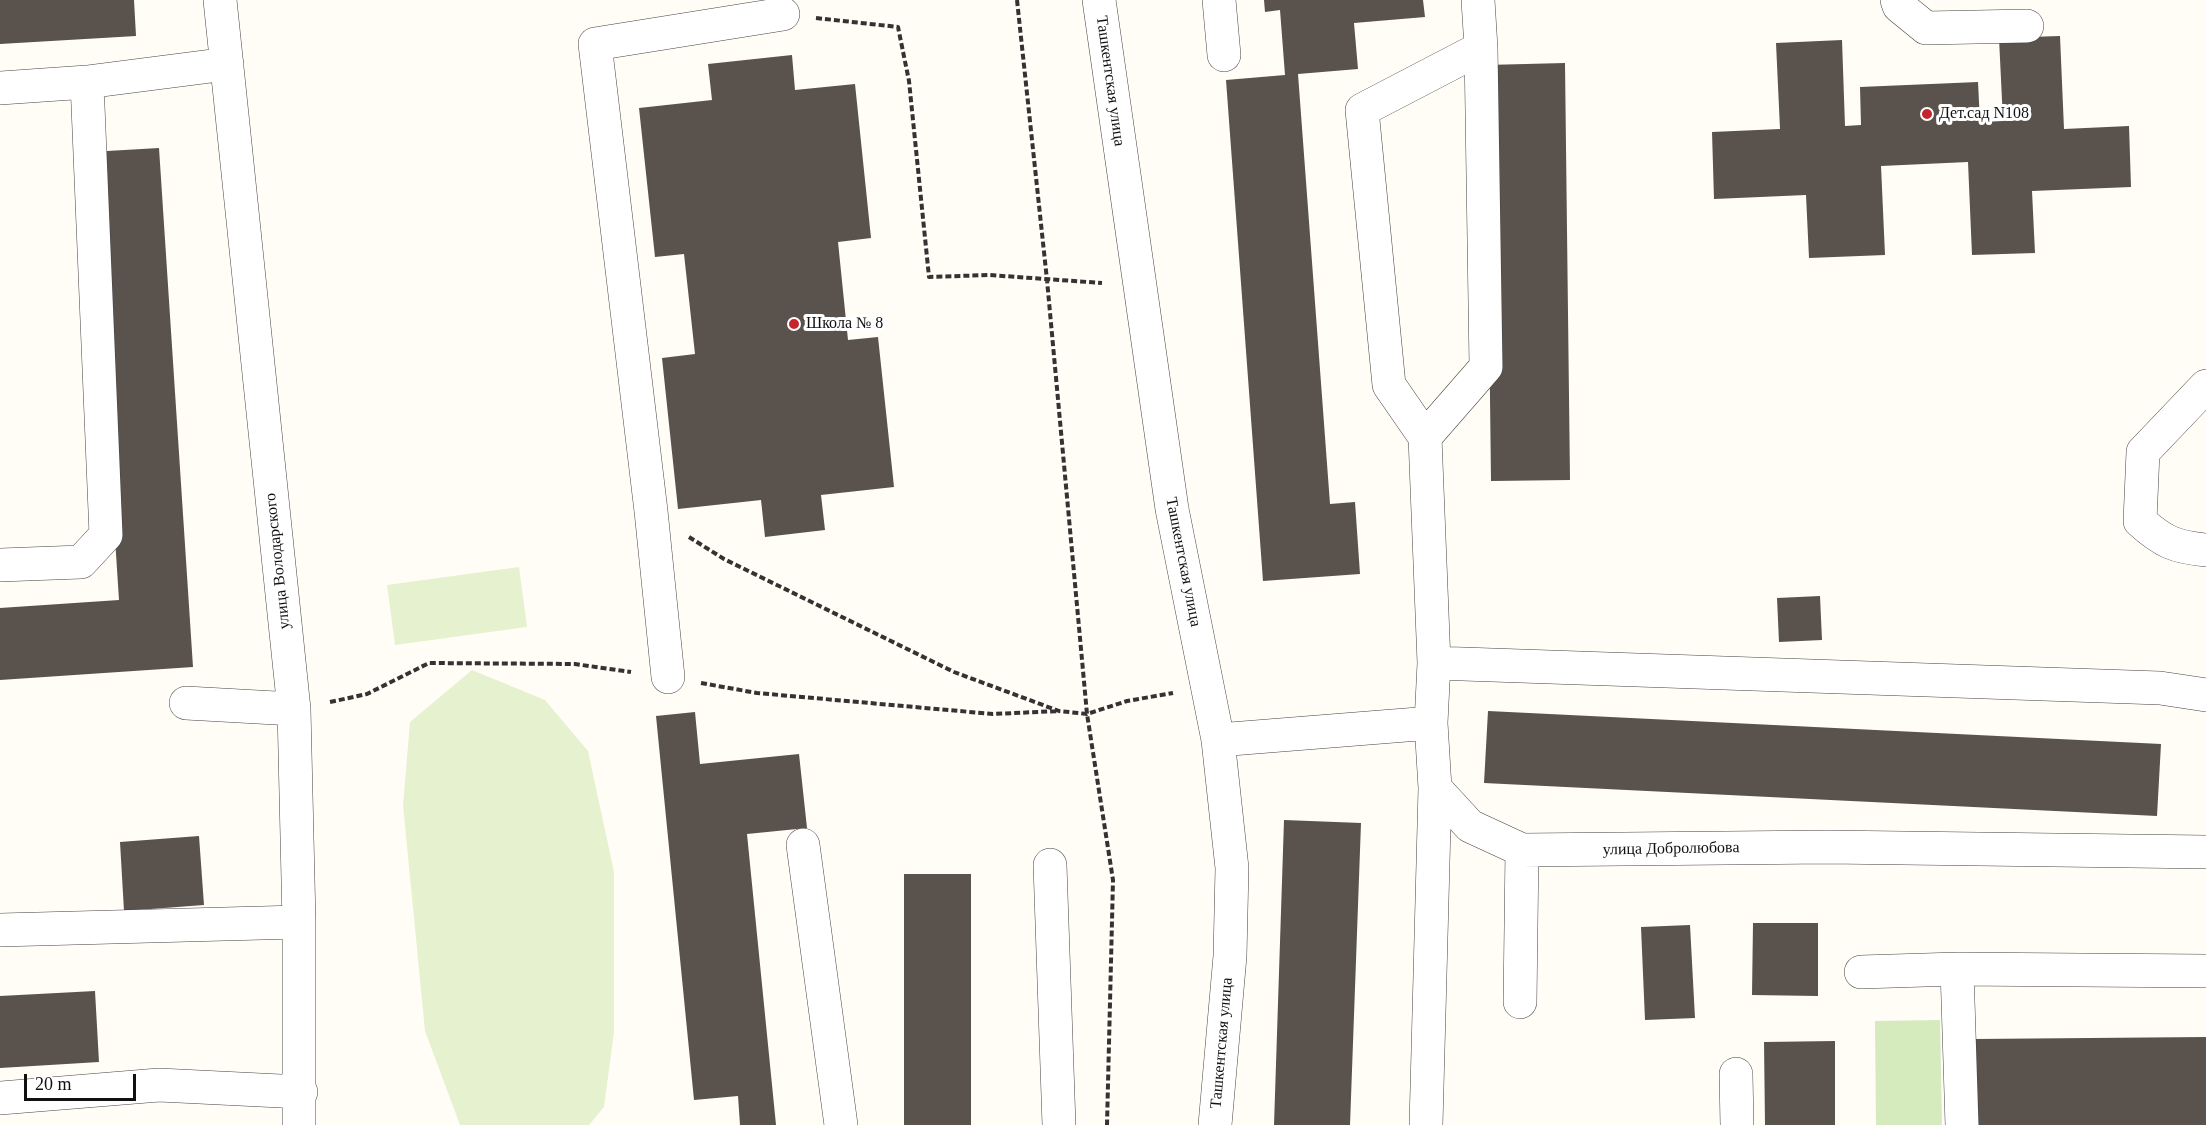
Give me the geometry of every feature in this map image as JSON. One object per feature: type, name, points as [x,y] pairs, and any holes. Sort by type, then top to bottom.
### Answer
[{"type":"street","name":"улица Володарского","points":[[220,0],[294,709],[299,922],[301,1092],[299,1125]]},
{"type":"street","name":"Ташкентская улица","points":[[1099,0],[1172,509],[1218,740],[1232,868],[1230,956],[1215,1125]]},
{"type":"street","points":[[1219,0],[1224,55]]},
{"type":"street","points":[[1425,437],[1486,367],[1481,48],[1478,0]]},
{"type":"street","points":[[1898,0],[1899,6],[1926,28],[2027,26]]},
{"type":"street","points":[[668,677],[651,511],[596,44],[710,13],[783,14]]},
{"type":"street","points":[[1426,1125],[1435,788],[1431,723],[1434,663],[1425,437],[1389,386],[1362,110],[1481,48]]},
{"type":"street","points":[[0,88],[87,82],[227,64]]},
{"type":"street","points":[[0,565],[81,562],[106,535],[87,82]]},
{"type":"street","points":[[2206,386],[2143,452],[2140,521],[2157,536],[2177,547],[2206,550]]},
{"type":"street","points":[[1434,663],[2160,688],[2206,694]]},
{"type":"street","points":[[186,703],[294,709]]},
{"type":"street","points":[[1218,740],[1431,723]]},
{"type":"street","name":"улица Добролюбова","points":[[1435,788],[1470,826],[1522,850],[1828,847],[2206,852]]},
{"type":"street","points":[[803,845],[841,1125]]},
{"type":"street","points":[[1520,1002],[1522,850]]},
{"type":"street","points":[[1050,865],[1059,1125]]},
{"type":"street","points":[[0,930],[299,922]]},
{"type":"street","points":[[1958,969],[1962,1125]]},
{"type":"street","points":[[1861,972],[1958,969],[2206,971]]},
{"type":"street","points":[[1736,1074],[1737,1125]]},
{"type":"street","points":[[0,1098],[159,1085],[301,1092]]},
{"type":"path","points":[[1017,0],[1047,279],[1087,714],[1113,880],[1107,1125]]},
{"type":"path","points":[[783,14],[898,27],[909,81],[929,277],[989,275],[1139,286]]},
{"type":"path","points":[[651,511],[724,559],[954,672],[1059,711]]},
{"type":"path","points":[[294,709],[367,694],[429,663],[575,664],[757,693],[993,714],[1059,711],[1087,714],[1127,701],[1208,686]]},
{"type":"green space","points":[[519,567],[527,627],[395,645],[387,585]]},
{"type":"green space","points":[[472,670],[545,700],[588,751],[614,872],[614,1032],[604,1107],[589,1125],[460,1125],[425,1031],[403,805],[410,722]]},
{"type":"green space","points":[[1940,1020],[1942,1125],[1876,1125],[1875,1021]]},
{"type":"building","points":[[0,0],[134,0],[136,36],[0,44]]},
{"type":"building","points":[[1264,0],[1423,0],[1425,17],[1354,23],[1358,69],[1298,74],[1330,504],[1355,502],[1360,574],[1263,581],[1226,80],[1285,75],[1280,10],[1265,12]]},
{"type":"building","points":[[2060,36],[2064,129],[2129,126],[2131,187],[2032,191],[2035,253],[1972,255],[1968,162],[1881,166],[1885,255],[1809,258],[1806,195],[1714,199],[1712,132],[1780,129],[1776,43],[1842,40],[1845,126],[1861,125],[1860,87],[1978,82],[1980,122],[2003,121],[1999,38]]},
{"type":"building","points":[[792,55],[795,90],[855,84],[871,238],[838,242],[848,340],[878,337],[894,487],[821,495],[825,530],[765,537],[761,500],[678,509],[662,358],[695,354],[684,254],[655,257],[639,108],[712,100],[708,64]]},
{"type":"building","points":[[1565,63],[1570,480],[1491,481],[1486,65]]},
{"type":"building","points":[[159,148],[193,667],[0,680],[0,608],[119,600],[90,152]]},
{"type":"building","points":[[1820,596],[1822,640],[1779,642],[1777,598]]},
{"type":"building","points":[[1488,711],[2161,744],[2157,816],[1484,783]]},
{"type":"building","points":[[695,712],[700,764],[799,754],[807,828],[747,834],[776,1125],[740,1125],[738,1096],[694,1100],[656,716]]},
{"type":"building","points":[[1284,820],[1361,823],[1350,1125],[1274,1125]]},
{"type":"building","points":[[199,836],[204,905],[124,911],[120,842]]},
{"type":"building","points":[[904,874],[971,874],[971,1125],[904,1125]]},
{"type":"building","points":[[1753,923],[1818,923],[1818,996],[1752,995]]},
{"type":"building","points":[[1690,925],[1695,1018],[1645,1020],[1641,927]]},
{"type":"building","points":[[95,991],[99,1062],[0,1068],[0,996]]},
{"type":"building","points":[[2206,1037],[2206,1125],[1975,1125],[1975,1039]]},
{"type":"building","points":[[1835,1041],[1835,1125],[1765,1125],[1764,1042]]},
{"type":"place","name":"Дет.сад N108","points":[[1927,114]]},
{"type":"place","name":"Школа № 8","points":[[794,324]]}]
